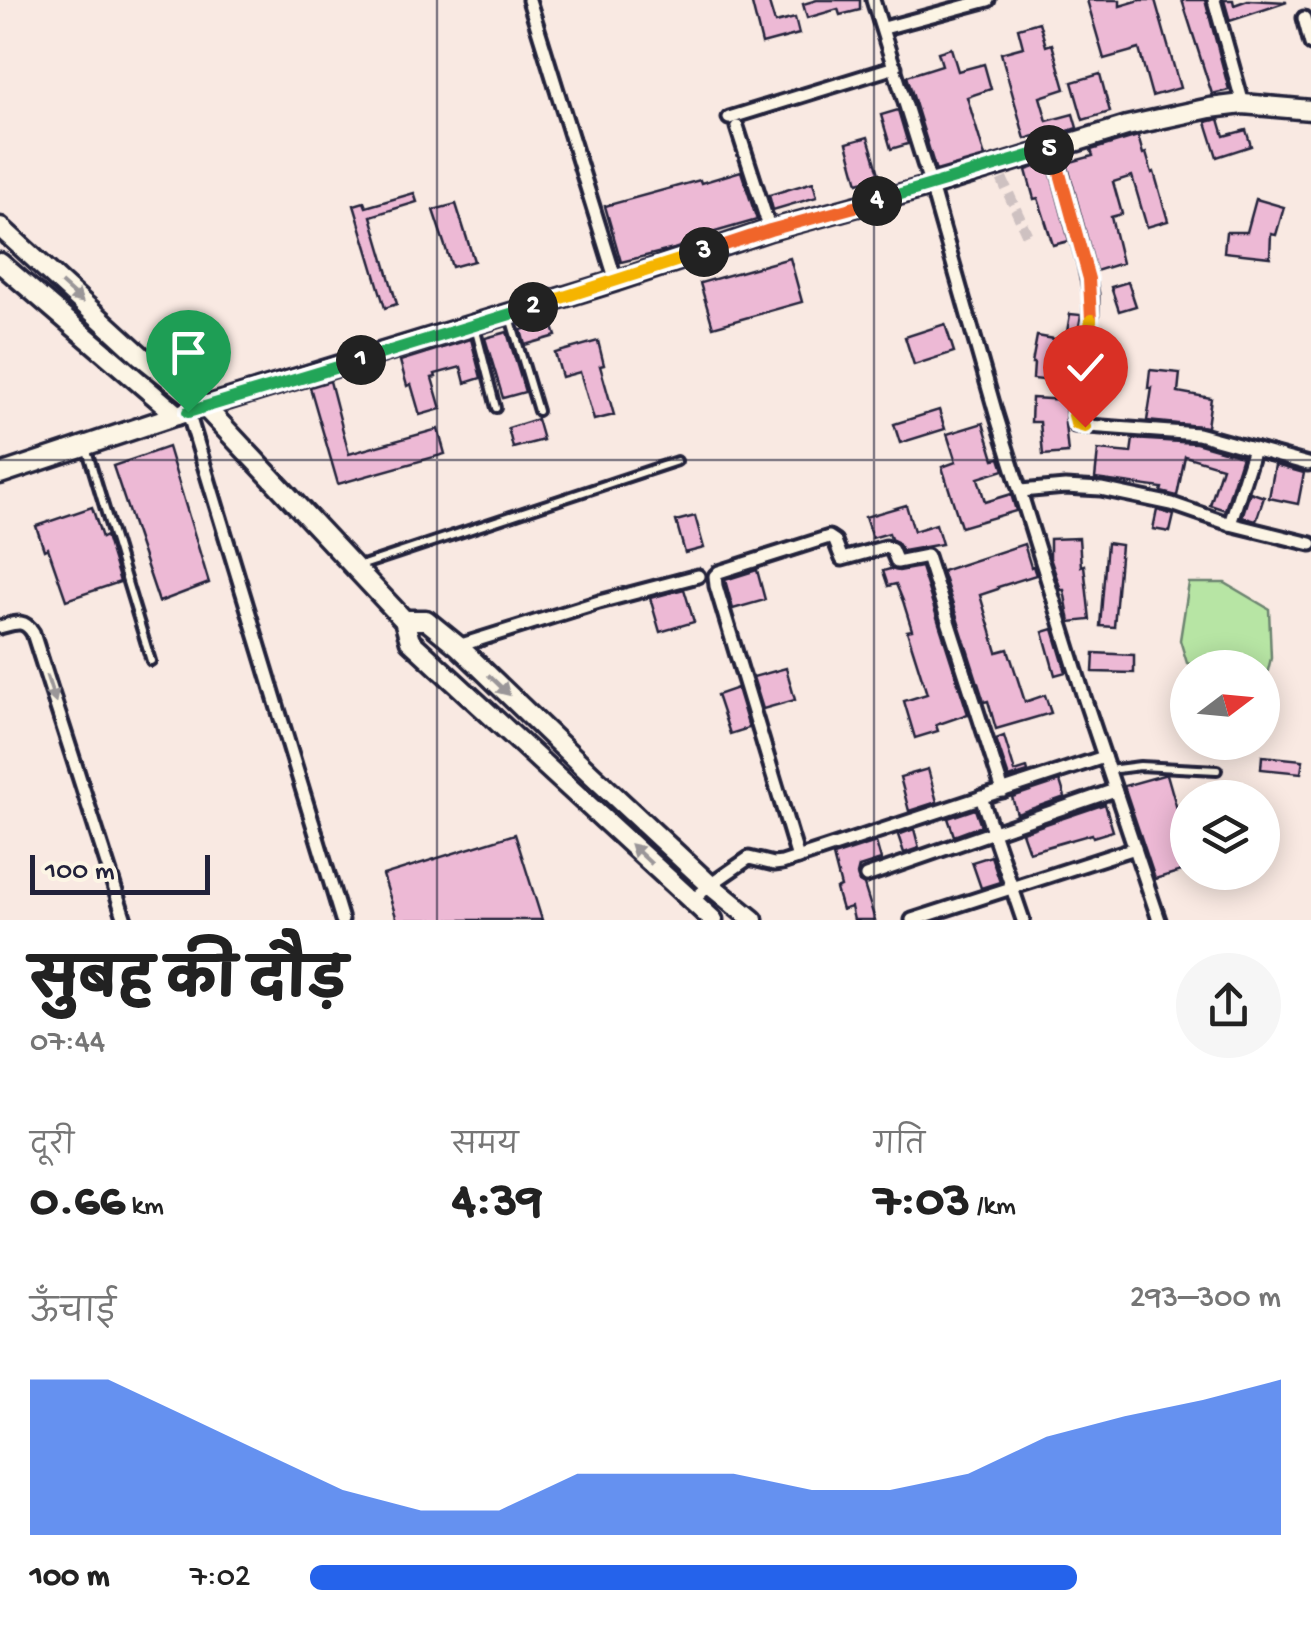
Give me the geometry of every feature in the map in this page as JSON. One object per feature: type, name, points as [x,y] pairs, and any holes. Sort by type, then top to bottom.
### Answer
[{"type":"street","points":[[530,0],[616,281]]},
{"type":"street","points":[[874,0],[932,186],[996,414],[1084,697],[1159,920]]},
{"type":"street","points":[[884,28],[956,4],[988,0]]},
{"type":"street","points":[[1214,0],[1243,104]]},
{"type":"street","points":[[1304,18],[1311,44]]},
{"type":"street","points":[[770,230],[733,122],[895,67]]},
{"type":"street","points":[[0,474],[770,230],[999,172],[1053,148],[1165,117],[1243,104],[1311,110]]},
{"type":"street","points":[[1053,148],[1091,294],[1091,315],[1075,404],[1076,424],[1190,432],[1308,464]]},
{"type":"street","points":[[0,228],[141,356],[190,412],[339,919]]},
{"type":"street","points":[[0,263],[190,412],[355,568],[404,620],[410,642],[713,920]]},
{"type":"street","points":[[1230,524],[1254,449]]},
{"type":"street","points":[[1021,491],[1101,490],[1172,504],[1230,524],[1311,544]]},
{"type":"street","points":[[798,858],[716,586],[715,576],[719,572],[829,537],[835,541],[842,559],[886,547],[899,562],[928,556],[1003,790]]},
{"type":"street","points":[[458,646],[583,606],[698,576]]},
{"type":"street","points":[[404,620],[426,620],[458,646],[752,920]]},
{"type":"street","points":[[0,627],[19,622],[27,624],[33,634],[125,920]]},
{"type":"street","points":[[692,900],[749,858],[774,864],[798,858],[1104,757]]},
{"type":"street","points":[[866,876],[1115,790]]},
{"type":"street","points":[[980,798],[1022,920]]},
{"type":"street","points":[[912,920],[1135,848]]},
{"type":"lane","points":[[509,314],[538,411]]},
{"type":"lane","points":[[474,325],[496,408]]},
{"type":"lane","points":[[86,446],[151,660]]},
{"type":"lane","points":[[355,568],[677,461]]},
{"type":"lane","points":[[1108,770],[1140,766],[1218,770]]},
{"type":"green space","points":[[1189,583],[1225,583],[1269,609],[1271,650],[1183,650],[1180,640]]},
{"type":"building","points":[[751,0],[768,0],[775,23],[795,18],[799,34],[762,44]]},
{"type":"building","points":[[817,0],[860,0],[860,10],[840,15],[838,9],[807,18],[803,4]]},
{"type":"building","points":[[1087,0],[1120,0],[1120,6],[1155,0],[1180,88],[1152,96],[1139,49],[1104,59]]},
{"type":"building","points":[[1182,0],[1205,0],[1229,90],[1212,94]]},
{"type":"building","points":[[1224,0],[1233,0],[1234,5],[1248,0],[1287,2],[1230,21]]},
{"type":"building","points":[[1039,22],[1046,46],[1052,44],[1065,89],[1040,97],[1047,121],[1073,114],[1077,128],[1025,139],[1001,53],[1023,47],[1018,28]]},
{"type":"building","points":[[951,48],[958,71],[984,64],[991,89],[967,97],[985,157],[936,171],[907,76],[942,65],[938,52]]},
{"type":"building","points":[[1100,74],[1110,112],[1083,120],[1072,82]]},
{"type":"building","points":[[898,110],[908,144],[891,149],[881,115]]},
{"type":"building","points":[[1219,119],[1224,136],[1246,130],[1251,146],[1217,157],[1206,122]]},
{"type":"building","points":[[1138,136],[1154,172],[1168,221],[1147,227],[1132,176],[1113,182],[1122,214],[1111,217],[1122,263],[1096,271],[1067,163],[1093,156],[1091,150]]},
{"type":"building","points":[[868,137],[880,177],[858,183],[847,143]]},
{"type":"building","points":[[1048,163],[1069,241],[1053,245],[1026,170]]},
{"type":"building","points":[[741,171],[757,220],[674,249],[621,262],[605,206]]},
{"type":"building","points":[[813,182],[817,197],[773,210],[769,195]]},
{"type":"building","points":[[414,193],[417,202],[371,216],[397,304],[385,308],[354,205],[364,202],[366,207]]},
{"type":"building","points":[[1256,199],[1284,207],[1276,235],[1271,234],[1270,257],[1224,252],[1226,232],[1247,232]]},
{"type":"building","points":[[456,204],[474,261],[452,267],[433,210]]},
{"type":"building","points":[[790,258],[802,302],[713,327],[700,283]]},
{"type":"building","points":[[1128,282],[1136,306],[1119,311],[1111,287]]},
{"type":"building","points":[[1070,314],[1081,315],[1069,383],[1033,379],[1037,336],[1066,338]]},
{"type":"building","points":[[551,321],[556,336],[525,345],[521,330]]},
{"type":"building","points":[[945,324],[954,352],[914,365],[905,337]]},
{"type":"building","points":[[507,332],[525,392],[503,398],[485,338]]},
{"type":"building","points":[[471,339],[481,378],[465,383],[461,367],[435,374],[432,378],[441,409],[420,415],[400,361]]},
{"type":"building","points":[[598,341],[604,365],[600,366],[614,415],[594,420],[580,372],[562,377],[555,353]]},
{"type":"building","points":[[1094,350],[1125,351],[1124,381],[1089,379]]},
{"type":"building","points":[[1150,370],[1180,373],[1178,392],[1211,398],[1207,427],[1147,421],[1152,388],[1148,388]]},
{"type":"building","points":[[330,381],[349,454],[438,429],[445,454],[338,484],[310,387]]},
{"type":"building","points":[[1032,398],[1066,400],[1068,453],[1043,455],[1040,422],[1031,422]]},
{"type":"building","points":[[939,410],[945,429],[900,443],[894,424]]},
{"type":"building","points":[[537,419],[543,440],[513,448],[508,428]]},
{"type":"building","points":[[983,423],[994,459],[1000,458],[1004,470],[978,478],[985,502],[1011,494],[1016,511],[961,527],[942,467],[956,462],[947,434]]},
{"type":"building","points":[[1133,439],[1196,443],[1242,456],[1225,510],[1210,505],[1222,467],[1185,456],[1177,496],[1161,492],[1162,488],[1095,479],[1098,450],[1131,453]]},
{"type":"building","points":[[168,447],[209,583],[159,602],[113,466]]},
{"type":"building","points":[[1275,465],[1304,473],[1298,504],[1269,498]]},
{"type":"building","points":[[1250,492],[1264,497],[1256,521],[1242,517]]},
{"type":"building","points":[[906,505],[914,531],[936,524],[942,544],[903,551],[889,533],[872,538],[865,517]]},
{"type":"building","points":[[92,507],[120,582],[66,600],[36,526]]},
{"type":"building","points":[[1157,510],[1174,515],[1170,532],[1153,529]]},
{"type":"building","points":[[695,516],[704,548],[685,553],[676,521]]},
{"type":"building","points":[[1079,538],[1090,620],[1070,622],[1064,590],[1050,558],[1050,539]]},
{"type":"building","points":[[1107,543],[1121,545],[1114,627],[1100,626]]},
{"type":"building","points":[[1024,544],[1036,575],[980,595],[997,652],[1008,649],[1025,702],[1045,695],[1051,713],[996,729],[942,571]]},
{"type":"building","points":[[921,567],[968,714],[936,725],[938,731],[915,738],[904,701],[927,694],[907,631],[912,630],[903,601],[896,584],[888,586],[883,571]]},
{"type":"building","points":[[757,570],[765,600],[733,609],[725,580]]},
{"type":"building","points":[[684,589],[694,622],[660,632],[650,598]]},
{"type":"building","points":[[1053,629],[1066,672],[1055,675],[1043,632]]},
{"type":"building","points":[[1094,653],[1134,655],[1134,673],[1093,672]]},
{"type":"building","points":[[786,668],[795,700],[763,709],[753,677]]},
{"type":"building","points":[[737,688],[749,728],[730,734],[717,695]]},
{"type":"building","points":[[1004,736],[1015,772],[1027,768],[1028,772],[1009,778],[996,739]]},
{"type":"building","points":[[1262,760],[1303,760],[1301,773],[1261,769]]},
{"type":"building","points":[[928,769],[937,802],[909,811],[900,777]]},
{"type":"building","points":[[1167,774],[1170,874],[1155,879],[1124,786]]},
{"type":"building","points":[[1060,781],[1065,797],[1017,814],[1012,797]]},
{"type":"building","points":[[1105,804],[1113,831],[1029,852],[1022,832]]},
{"type":"building","points":[[975,809],[981,826],[954,836],[948,818]]},
{"type":"building","points":[[914,829],[919,848],[904,853],[898,835]]},
{"type":"building","points":[[515,834],[542,920],[397,920],[383,875]]},
{"type":"building","points":[[876,842],[881,860],[859,867],[857,875],[875,920],[854,920],[851,907],[842,910],[833,856]]},
{"type":"building","points":[[991,856],[1000,882],[981,888],[972,862]]},
{"type":"tunnel","points":[[1002,179],[1029,239]]},
{"type":"route","points":[[188,412],[770,230],[1053,148],[1091,294],[1074,415],[1076,424],[1085,427]]}]
